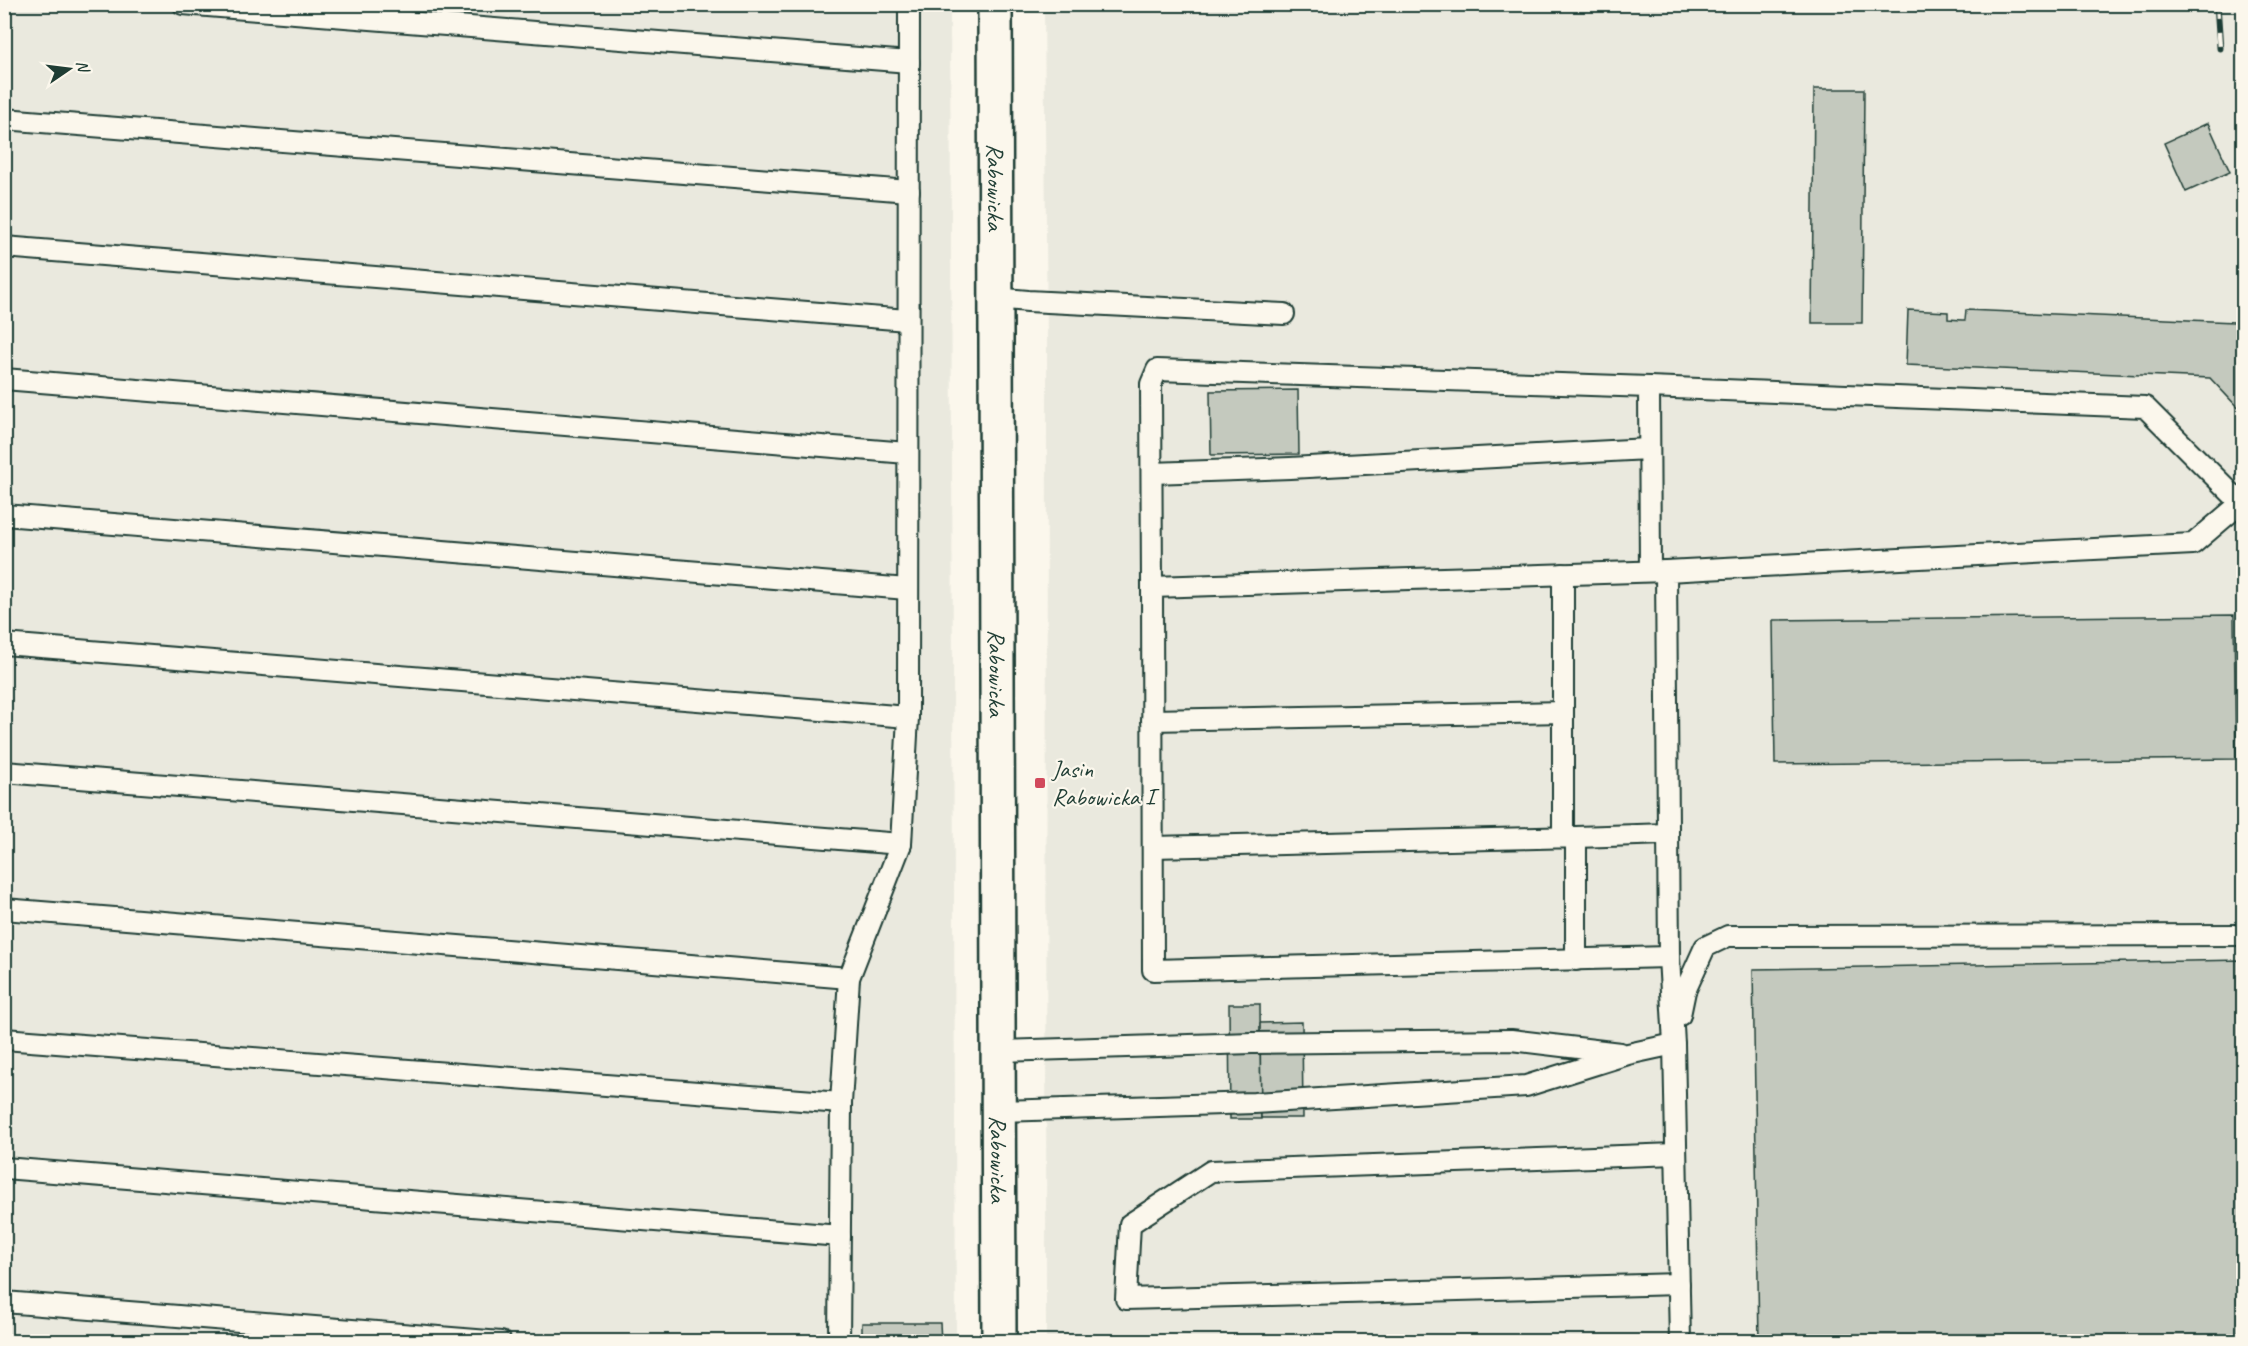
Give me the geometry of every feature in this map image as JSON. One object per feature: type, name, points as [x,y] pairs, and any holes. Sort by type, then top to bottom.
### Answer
[{"type":"street","name":"Rabowicka","points":[[995,4],[999,1341]]},
{"type":"lane","points":[[183,4],[909,62]]},
{"type":"lane","points":[[839,1341],[841,1103],[849,978],[902,844],[908,717],[909,4]]},
{"type":"lane","points":[[4,120],[909,191]]},
{"type":"lane","points":[[4,247],[907,320]]},
{"type":"lane","points":[[996,298],[1284,314]]},
{"type":"lane","points":[[1152,587],[1658,571],[2193,544],[2242,504],[2145,407],[1157,370],[1151,384],[1153,970],[1669,957]]},
{"type":"lane","points":[[4,380],[907,453]]},
{"type":"lane","points":[[1650,387],[1648,449],[1658,571],[1668,834],[1669,957],[1674,1044],[1680,1341]]},
{"type":"lane","points":[[1152,473],[1648,449]]},
{"type":"lane","points":[[4,515],[908,589]]},
{"type":"lane","points":[[1563,574],[1563,712],[1576,960]]},
{"type":"lane","points":[[4,644],[908,717]]},
{"type":"lane","points":[[1152,720],[1563,712]]},
{"type":"lane","points":[[4,772],[902,844]]},
{"type":"lane","points":[[1153,847],[1668,834]]},
{"type":"lane","points":[[4,909],[849,978]]},
{"type":"lane","points":[[1674,1044],[1685,991],[1704,947],[1728,936],[2244,935]]},
{"type":"lane","points":[[4,1040],[841,1103]]},
{"type":"lane","points":[[999,1051],[1511,1040],[1628,1054]]},
{"type":"lane","points":[[998,1110],[1254,1103],[1526,1086],[1628,1054],[1674,1044]]},
{"type":"lane","points":[[1676,1154],[1211,1171],[1130,1224],[1126,1299],[1679,1284]]},
{"type":"lane","points":[[4,1168],[840,1236]]},
{"type":"lane","points":[[4,1302],[501,1341]]},
{"type":"shaded area","points":[[5,5],[950,5],[956,1341],[5,1342]]},
{"type":"shaded area","points":[[1044,5],[2243,5],[2243,1341],[1046,1341],[1047,346]]},
{"type":"building","points":[[1814,89],[1864,89],[1862,323],[1812,323]]},
{"type":"building","points":[[2208,123],[2230,172],[2186,192],[2164,143]]},
{"type":"building","points":[[1908,310],[1948,312],[1948,319],[1962,320],[1965,320],[1966,310],[2234,322],[2244,330],[2244,414],[2210,378],[1906,365]]},
{"type":"building","points":[[1298,390],[1299,454],[1211,455],[1210,391]]},
{"type":"building","points":[[2234,615],[2236,759],[1775,764],[1773,620]]},
{"type":"building","points":[[2244,960],[2244,1342],[1759,1342],[1753,969]]},
{"type":"building","points":[[1229,1004],[1260,1004],[1261,1119],[1230,1119]]},
{"type":"building","points":[[1302,1022],[1303,1118],[1261,1118],[1260,1023]]},
{"type":"building","points":[[862,1323],[940,1323],[941,1342],[862,1342]]},
{"type":"railway","points":[[2217,4],[2220,48]]},
{"type":"place","name":"Jasin Rabowicka I","points":[[1040,783]]}]
